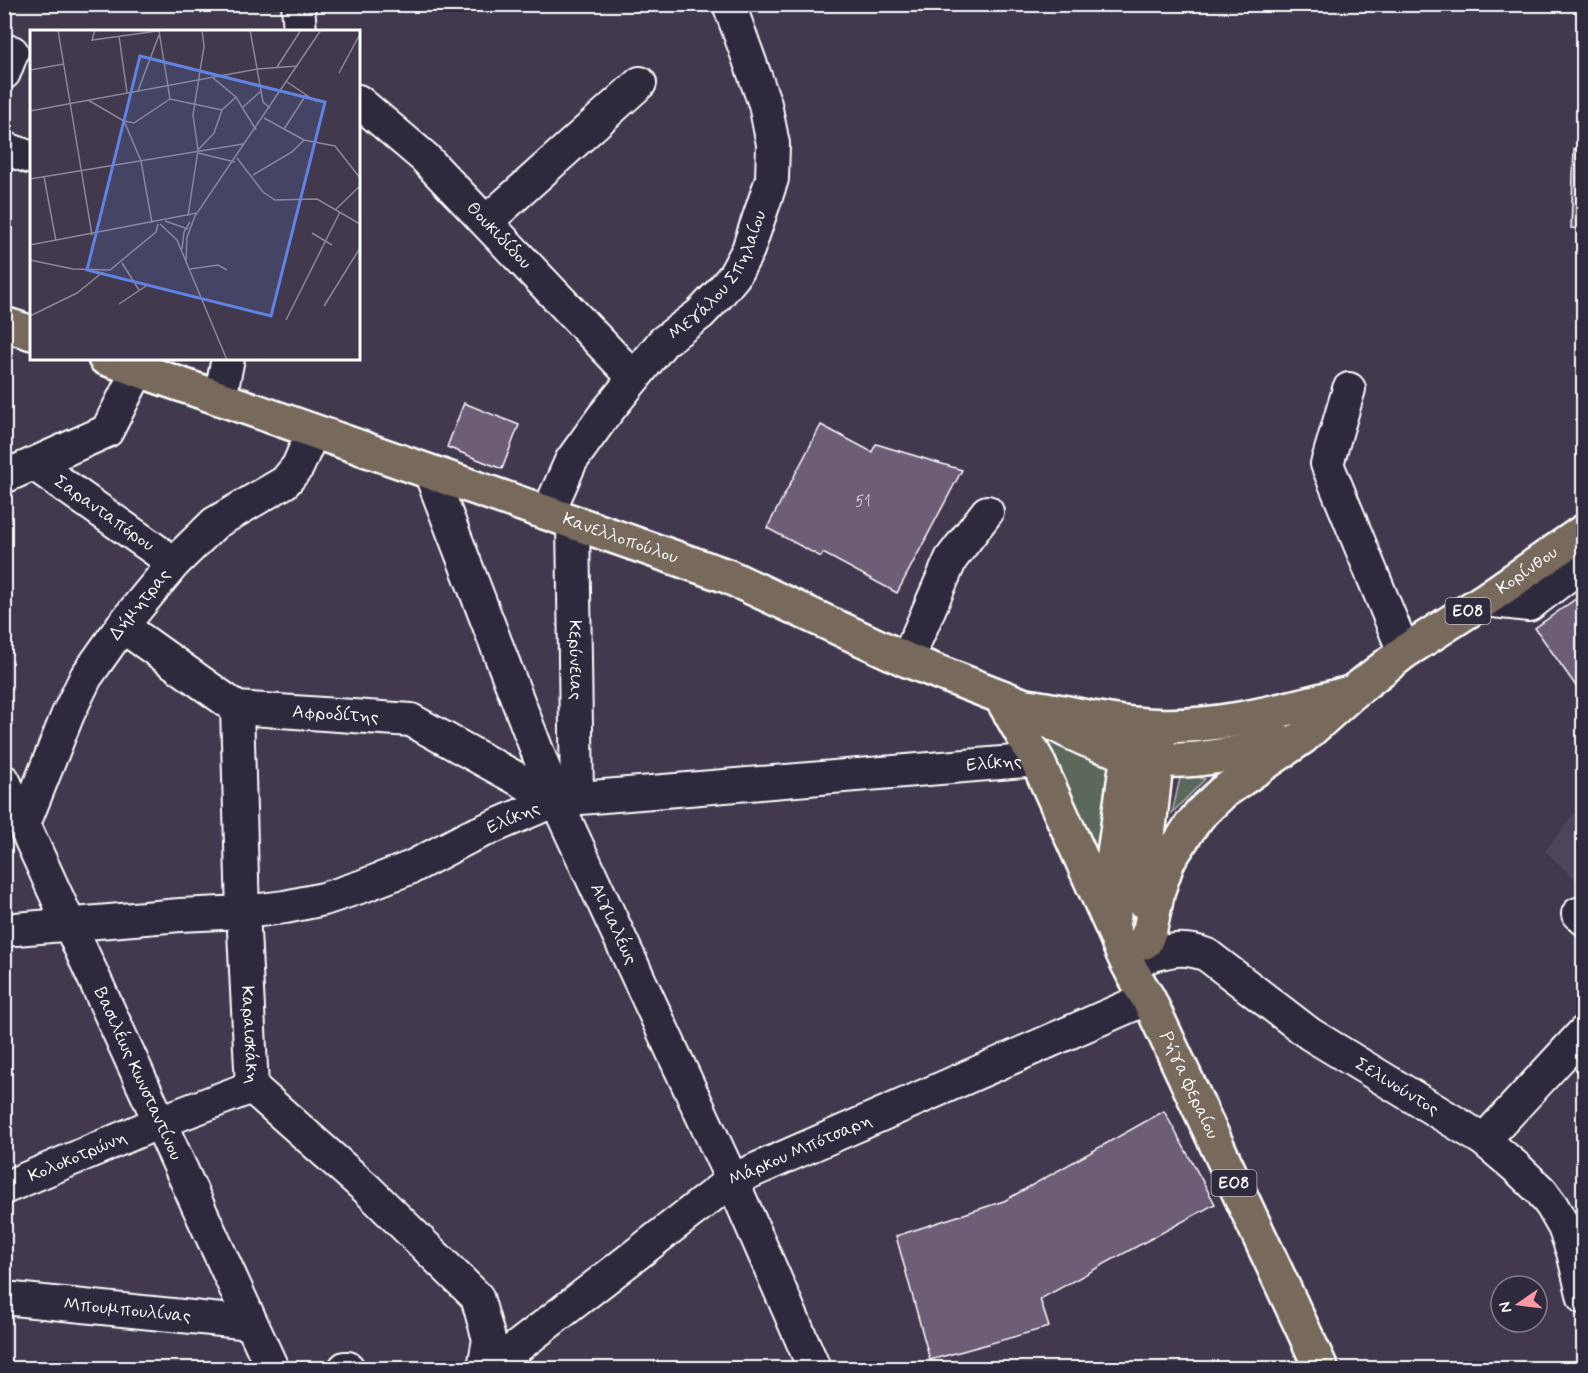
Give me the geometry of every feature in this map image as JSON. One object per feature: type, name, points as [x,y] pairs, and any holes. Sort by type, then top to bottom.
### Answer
[{"type":"main road","points":[[4,324],[30,332]]},
{"type":"main road","name":"Κανελλοπούλου","points":[[110,360],[727,576],[907,660],[1013,702],[1046,708],[1144,741]]},
{"type":"main road","name":"Κορίνθου","points":[[1302,737],[1353,692],[1404,652],[1576,537]]},
{"type":"main road","name":"Κορίνθου","points":[[1144,741],[1203,724],[1240,719],[1353,692]]},
{"type":"main road","points":[[1013,702],[1037,760],[1135,945]]},
{"type":"main road","name":"ΕΟ8","points":[[1148,998],[1135,945],[1113,902],[1112,868],[1144,741],[1191,758],[1227,754],[1302,737]]},
{"type":"main road","name":"ΕΟ8","points":[[1135,945],[1149,929],[1158,890],[1168,861],[1180,839],[1200,814],[1223,792],[1302,737]]},
{"type":"main road","name":"Ρήγα Φεραίου","points":[[1148,998],[1321,1368]]},
{"type":"street","points":[[298,4],[300,30]]},
{"type":"street","name":"Μεγάλου Σπηλαίου","points":[[560,518],[571,461],[663,342],[700,314],[735,276],[748,250],[772,179],[773,144],[765,104],[729,4]]},
{"type":"street","points":[[486,222],[640,83]]},
{"type":"street","name":"Θουκιδίδου","points":[[360,102],[424,157],[634,378]]},
{"type":"street","points":[[4,148],[30,157]]},
{"type":"street","points":[[220,399],[228,360]]},
{"type":"street","points":[[4,477],[107,431],[138,370]]},
{"type":"street","points":[[1349,389],[1327,464],[1404,652]]},
{"type":"street","name":"Δήμητρας","points":[[24,824],[68,714],[86,677],[122,626],[174,563],[215,523],[285,482],[298,466],[313,431]]},
{"type":"street","name":"Σαρανταπόρου","points":[[34,464],[174,563]]},
{"type":"street","name":"Αιγιαλέως","points":[[430,472],[567,799],[814,1368]]},
{"type":"street","points":[[907,660],[951,560],[987,512]]},
{"type":"street","name":"Κερύνειας","points":[[560,518],[567,799]]},
{"type":"street","points":[[122,626],[237,708]]},
{"type":"street","name":"Αφροδίτης","points":[[237,708],[411,720],[567,799]]},
{"type":"street","name":"Καραισκάκη","points":[[237,708],[243,912],[252,1088],[368,1189],[477,1297],[489,1339],[484,1368]]},
{"type":"street","name":"Ελίκης","points":[[4,930],[243,912],[324,899],[412,867],[469,837],[567,799],[1037,760]]},
{"type":"street","name":"Βασιλέως Κωνσταντίνου","points":[[4,781],[272,1368]]},
{"type":"street","name":"Σελινούντος","points":[[1135,945],[1164,952],[1193,950],[1207,955],[1310,1034],[1484,1140],[1541,1191],[1552,1206],[1578,1255],[1584,1298]]},
{"type":"street","name":"Μάρκου Μπότσαρη","points":[[490,1368],[732,1180],[1148,998]]},
{"type":"street","points":[[1484,1140],[1584,1032]]},
{"type":"street","name":"Κολοκοτρώνη","points":[[4,1188],[160,1122],[252,1088]]},
{"type":"street","name":"Μπουμπουλίνας","points":[[4,1298],[251,1323]]},
{"type":"shaded area","points":[[1584,802],[1583,887],[1545,851]]},
{"type":"green space","points":[[1043,738],[1109,761],[1097,858]]},
{"type":"green space","points":[[1181,774],[1205,779],[1172,813]]},
{"type":"building","points":[[1574,149],[1584,149],[1584,229],[1571,228]]},
{"type":"building","points":[[464,403],[519,425],[502,469],[447,447]]},
{"type":"building","points":[[821,425],[872,452],[876,444],[962,470],[897,593],[823,553],[821,557],[767,528]]},
{"type":"building","points":[[1584,593],[1584,695],[1583,696],[1535,628]]},
{"type":"building","points":[[1164,1111],[1215,1204],[1040,1299],[1049,1327],[930,1360],[896,1236],[1004,1201]]}]
